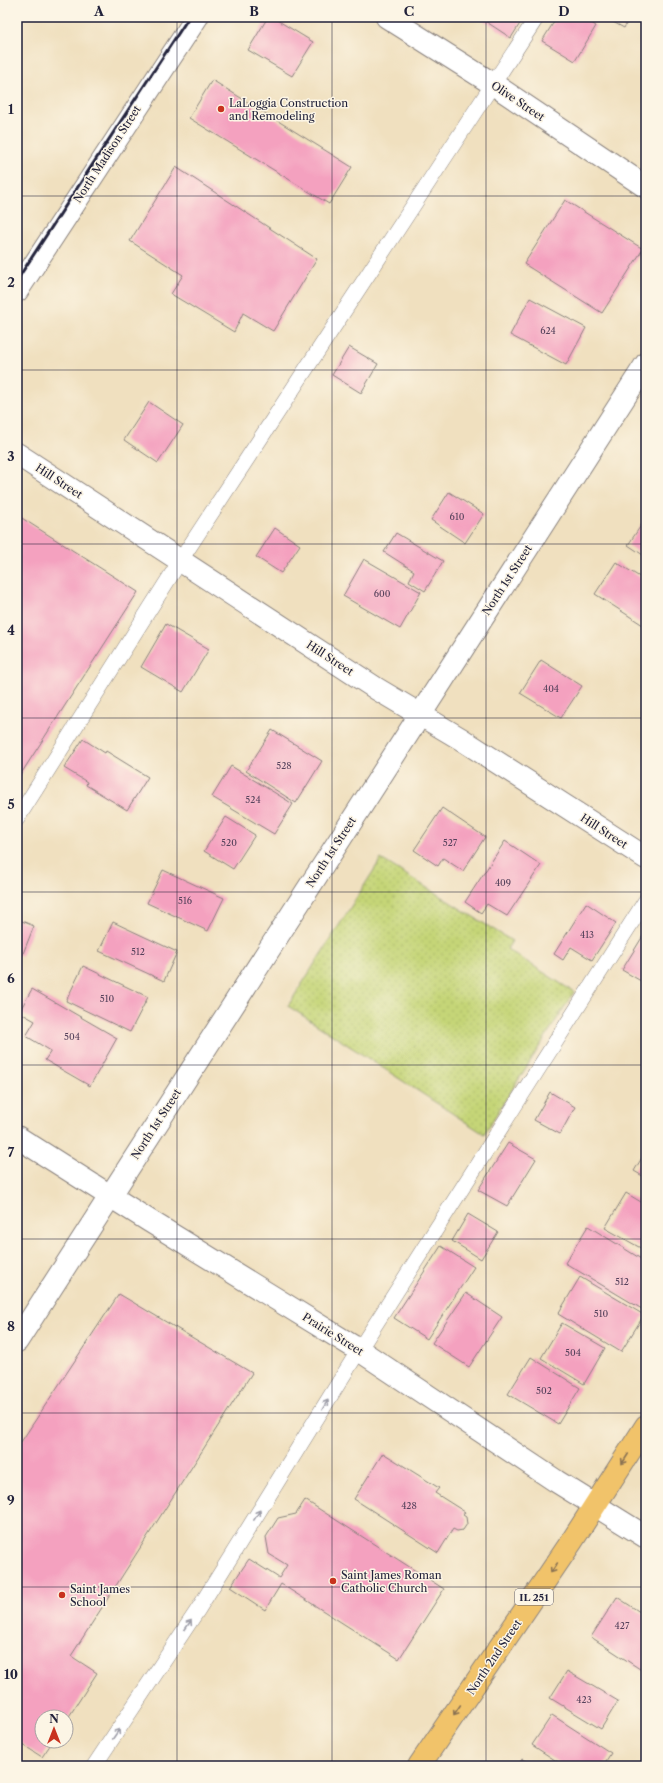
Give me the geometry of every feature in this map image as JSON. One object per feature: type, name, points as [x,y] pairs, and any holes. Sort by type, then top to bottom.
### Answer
[{"type":"main road","name":"North 2nd Street","points":[[419,1766],[595,1505],[646,1426]]},
{"type":"street","name":"North Madison Street","points":[[17,291],[197,17]]},
{"type":"street","name":"Olive Street","points":[[387,17],[493,84],[646,187]]},
{"type":"street","name":"North 1st Street","points":[[17,1341],[646,364]]},
{"type":"street","name":"Hill Street","points":[[17,454],[420,716],[461,739],[646,858]]},
{"type":"street","name":"Prairie Street","points":[[17,1137],[109,1196],[359,1350],[556,1481],[646,1537]]},
{"type":"lane","points":[[17,819],[180,561],[537,17]]},
{"type":"lane","points":[[94,1766],[199,1608],[359,1350],[646,900]]},
{"type":"green space","points":[[381,859],[512,941],[507,949],[574,992],[484,1134],[288,1006]]},
{"type":"building","points":[[268,17],[272,17],[313,42],[292,76],[248,50]]},
{"type":"building","points":[[479,17],[524,17],[511,38]]},
{"type":"building","points":[[557,17],[592,17],[590,22],[596,26],[575,61],[542,41]]},
{"type":"building","points":[[604,17],[630,17],[624,28]]},
{"type":"building","points":[[212,80],[352,167],[329,204],[189,118]]},
{"type":"building","points":[[176,167],[317,259],[273,331],[243,313],[234,332],[171,294],[183,275],[130,241]]},
{"type":"building","points":[[565,200],[643,249],[602,313],[524,264]]},
{"type":"building","points":[[530,298],[586,328],[566,365],[510,335]]},
{"type":"building","points":[[349,347],[378,364],[361,393],[332,375]]},
{"type":"building","points":[[149,402],[183,425],[158,463],[124,440]]},
{"type":"building","points":[[449,492],[484,514],[465,543],[431,520]]},
{"type":"building","points":[[17,515],[138,592],[17,780]]},
{"type":"building","points":[[646,518],[646,557],[628,545]]},
{"type":"building","points":[[275,528],[300,545],[281,573],[256,557]]},
{"type":"building","points":[[396,533],[443,561],[425,591],[409,581],[414,571],[384,552]]},
{"type":"building","points":[[364,559],[421,592],[400,629],[343,596]]},
{"type":"building","points":[[616,562],[646,581],[646,627],[595,594]]},
{"type":"building","points":[[166,624],[209,649],[183,692],[141,667]]},
{"type":"building","points":[[541,660],[582,686],[561,718],[520,693]]},
{"type":"building","points":[[272,730],[322,761],[296,803],[246,771]]},
{"type":"building","points":[[83,739],[105,753],[106,751],[148,777],[127,810],[86,785],[87,782],[64,768]]},
{"type":"building","points":[[231,766],[293,804],[274,834],[212,797]]},
{"type":"building","points":[[442,808],[485,837],[463,871],[443,858],[438,866],[414,850]]},
{"type":"building","points":[[226,817],[255,835],[233,869],[204,851]]},
{"type":"building","points":[[505,841],[541,865],[507,916],[487,904],[481,913],[465,902]]},
{"type":"building","points":[[163,870],[224,898],[208,931],[147,903]]},
{"type":"building","points":[[586,903],[616,923],[592,960],[571,947],[563,960],[554,954]]},
{"type":"building","points":[[17,919],[34,926],[22,956],[17,954]]},
{"type":"building","points":[[113,922],[177,952],[164,981],[99,951]]},
{"type":"building","points":[[646,931],[646,984],[622,970]]},
{"type":"building","points":[[83,966],[148,997],[130,1032],[66,1001]]},
{"type":"building","points":[[32,989],[117,1038],[90,1086],[45,1060],[51,1051],[26,1036],[35,1021],[19,1012]]},
{"type":"building","points":[[550,1092],[575,1107],[560,1134],[534,1120]]},
{"type":"building","points":[[508,1143],[536,1159],[507,1206],[478,1190]]},
{"type":"building","points":[[646,1151],[646,1178],[634,1171]]},
{"type":"building","points":[[626,1193],[646,1205],[646,1251],[605,1228]]},
{"type":"building","points":[[468,1214],[498,1232],[481,1259],[452,1241]]},
{"type":"building","points":[[588,1226],[646,1262],[646,1302],[642,1309],[565,1263]]},
{"type":"building","points":[[441,1246],[474,1267],[427,1339],[394,1318]]},
{"type":"building","points":[[580,1277],[644,1315],[621,1352],[558,1314]]},
{"type":"building","points":[[466,1293],[502,1317],[469,1367],[432,1343]]},
{"type":"building","points":[[119,1294],[252,1373],[71,1656],[97,1673],[74,1709],[34,1709],[34,1749],[48,1749],[42,1757],[17,1741],[17,1448]]},
{"type":"building","points":[[562,1323],[605,1348],[584,1384],[541,1358]]},
{"type":"building","points":[[531,1357],[580,1388],[558,1424],[508,1394]]},
{"type":"building","points":[[383,1453],[439,1488],[435,1493],[465,1512],[463,1515],[466,1517],[467,1524],[463,1530],[457,1531],[453,1529],[438,1553],[354,1499]]},
{"type":"building","name":"Saint James Roman Catholic Church","points":[[305,1500],[444,1589],[399,1659],[281,1584],[265,1610],[230,1587],[249,1559],[279,1578],[287,1565],[269,1554],[266,1537],[278,1518],[296,1514]]},
{"type":"building","points":[[617,1597],[646,1616],[646,1673],[591,1637]]},
{"type":"building","points":[[567,1671],[618,1701],[601,1729],[550,1698]]},
{"type":"building","points":[[552,1715],[611,1753],[603,1766],[564,1766],[532,1745]]},
{"type":"building","points":[[522,1759],[534,1766],[518,1766]]},
{"type":"railway","points":[[17,280],[189,17]]},
{"type":"place","name":"LaLoggia Construction and Remodeling","points":[[221,109]]},
{"type":"place","name":"Saint James Roman Catholic Church","points":[[333,1581]]},
{"type":"place","name":"Saint James School","points":[[62,1595]]}]
